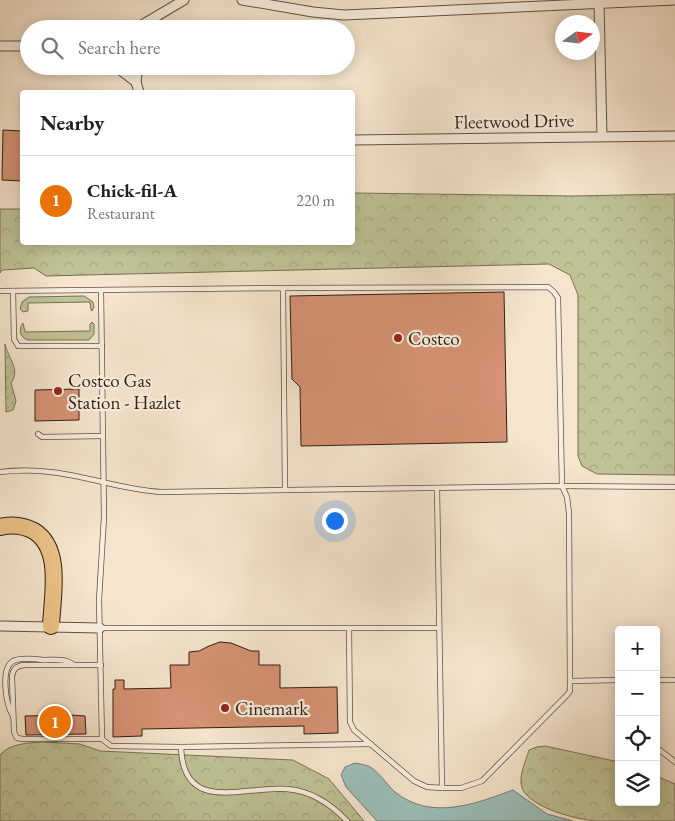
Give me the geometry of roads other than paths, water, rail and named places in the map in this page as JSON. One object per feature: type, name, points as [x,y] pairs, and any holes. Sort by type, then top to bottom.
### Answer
[{"type":"highway","points":[[0,527],[10,525],[27,527],[41,537],[49,549],[54,567],[51,626]]},
{"type":"street","points":[[154,20],[184,0]]},
{"type":"street","points":[[242,0],[344,15],[675,0]]},
{"type":"street","points":[[599,4],[602,136]]},
{"type":"street","points":[[0,46],[20,46]]},
{"type":"street","points":[[127,75],[136,82]]},
{"type":"street","points":[[137,75],[136,82],[138,90]]},
{"type":"street","name":"Fleetwood Drive","points":[[355,140],[675,136]]},
{"type":"street","points":[[0,626],[100,628]]},
{"type":"lane","points":[[0,291],[548,287],[554,292],[558,298],[562,486],[567,497],[569,513],[571,681],[570,690],[567,695],[488,777],[468,787],[427,787],[414,781],[354,730],[350,722],[349,628]]},
{"type":"lane","points":[[283,288],[285,490]]},
{"type":"lane","points":[[101,290],[104,524],[100,585],[102,739]]},
{"type":"lane","points":[[13,291],[14,339],[17,344],[22,346],[102,346]]},
{"type":"lane","points":[[38,434],[42,437],[103,436]]},
{"type":"lane","points":[[0,472],[52,472],[103,484],[142,491],[161,492],[562,486],[675,487]]},
{"type":"lane","points":[[437,488],[442,788]]},
{"type":"lane","points":[[100,628],[439,628]]},
{"type":"lane","points":[[101,666],[17,666],[12,677],[15,733],[20,739],[102,739],[111,746],[181,747],[371,744]]},
{"type":"lane","points":[[571,681],[615,680]]},
{"type":"lane","points":[[660,680],[675,680]]},
{"type":"lane","points":[[181,747],[184,766],[188,775],[202,789],[229,793],[278,789],[304,792],[322,800],[347,821]]},
{"type":"lane","points":[[660,750],[675,762]]},
{"type":"water","points":[[355,763],[370,767],[395,792],[409,801],[423,806],[453,807],[484,800],[513,790],[547,814],[573,821],[377,821],[346,787],[341,775],[345,767]]},
{"type":"place","name":"Costco","points":[[398,338]]},
{"type":"place","name":"Costco Gas Station - Hazlet","points":[[58,391]]},
{"type":"place","name":"Cinemark","points":[[225,708]]},
{"type":"place","name":"Chick-fil-A","points":[[55,722]]}]
